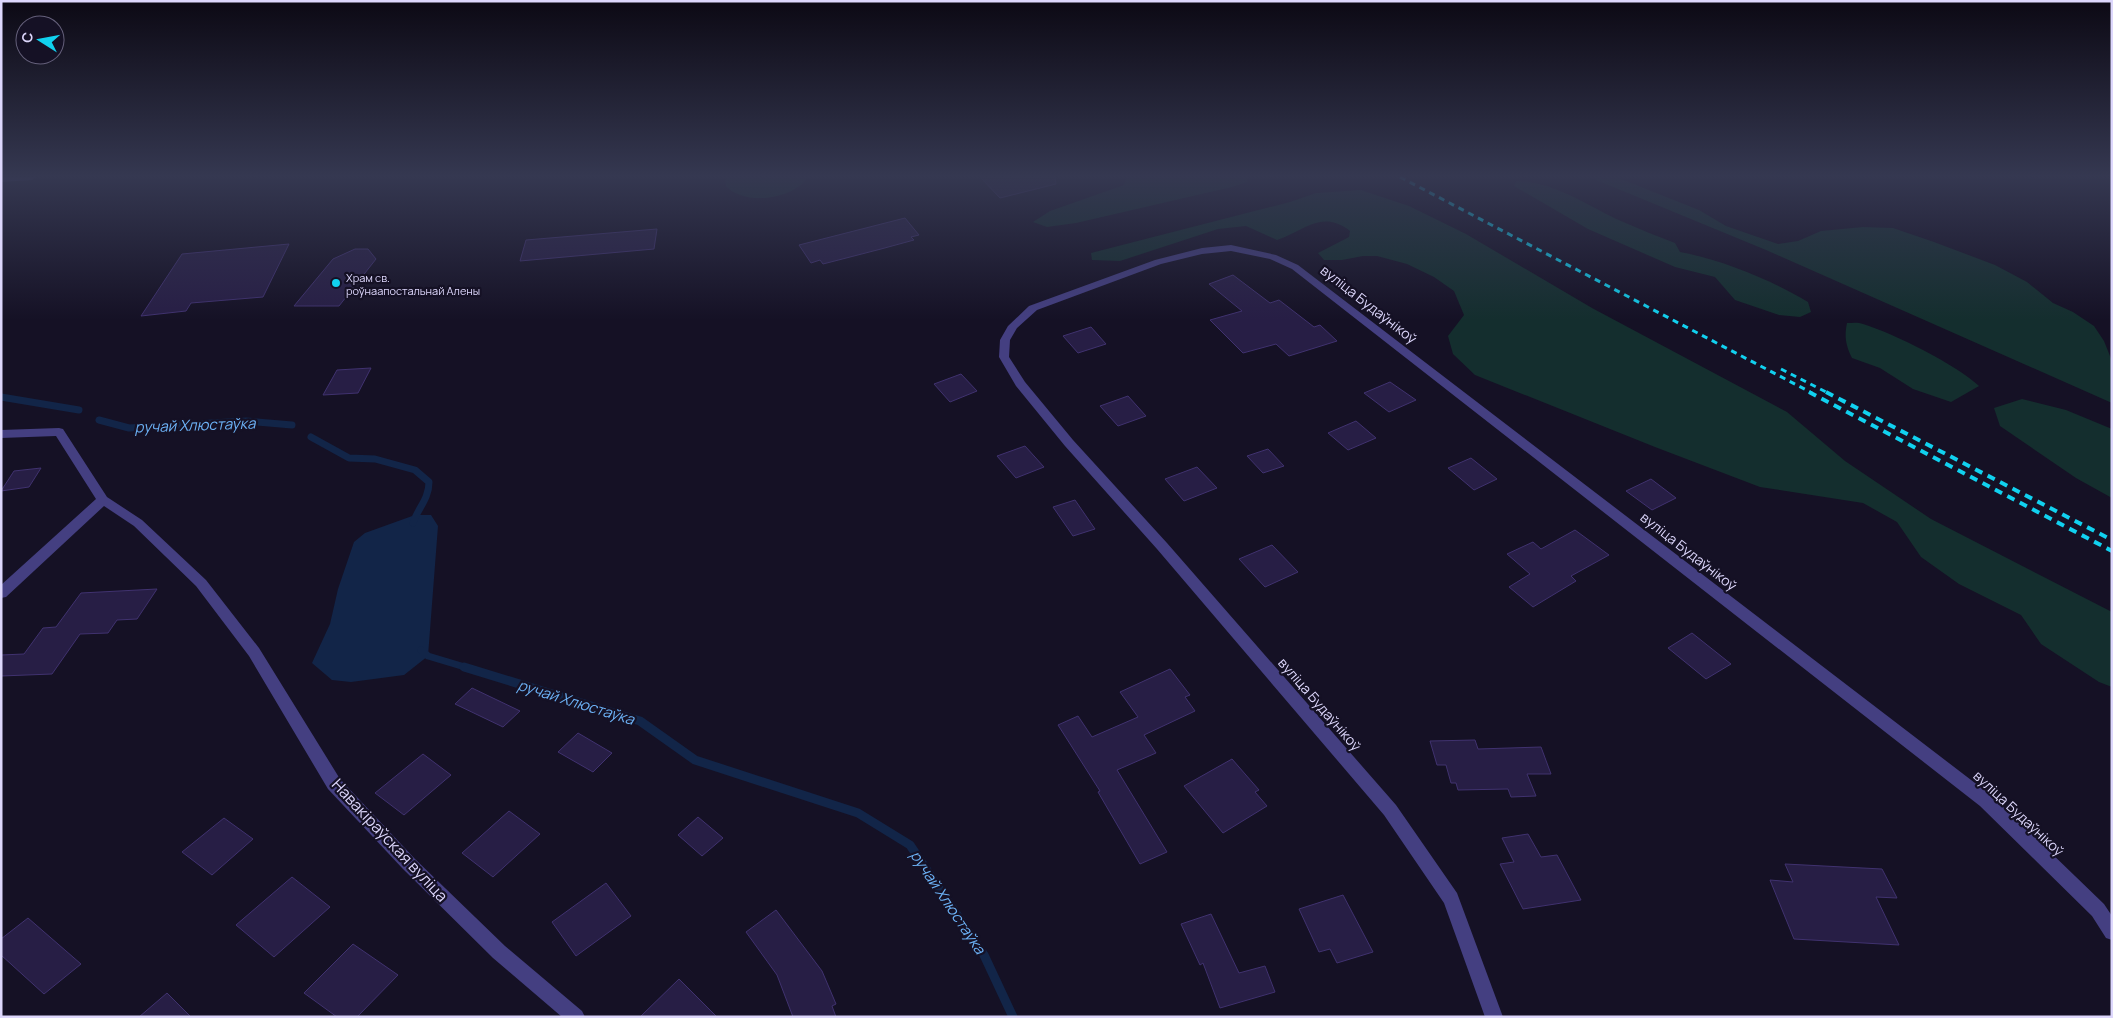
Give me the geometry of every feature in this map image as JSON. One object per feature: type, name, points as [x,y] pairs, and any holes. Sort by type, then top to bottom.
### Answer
[{"type":"street","name":"вуліца Будаўнікоў","points":[[1494,1017],[1451,899],[1390,810],[1069,443],[1020,384],[1004,358],[1005,340],[1014,326],[1033,308],[1158,262],[1202,251],[1231,248],[1246,250],[1273,256],[1295,267],[1986,801],[2098,910],[2112,932]]},
{"type":"street","points":[[1,434],[59,432],[103,500],[1,593]]},
{"type":"street","name":"Навакіраўская вуліца","points":[[103,500],[138,523],[201,583],[254,652],[334,784],[409,864],[499,952],[576,1017]]},
{"type":"green space","points":[[1040,225],[1065,225],[1047,227]]},
{"type":"green space","points":[[1202,225],[1312,225],[1277,240],[1246,226],[1218,229],[1120,261],[1092,260],[1091,253]]},
{"type":"green space","points":[[1339,225],[1447,225],[1592,308],[1787,412],[1845,461],[1931,519],[2112,612],[2112,687],[2099,682],[2041,644],[2021,615],[1959,584],[1921,557],[1897,522],[1863,503],[1760,487],[1475,375],[1453,354],[1448,336],[1464,315],[1454,291],[1434,277],[1407,264],[1377,256],[1324,260],[1318,253],[1349,237],[1350,231]]},
{"type":"green space","points":[[1580,225],[1630,225],[1675,243],[1680,252],[1713,260],[1778,286],[1808,302],[1811,312],[1800,317],[1779,315],[1735,300],[1715,277],[1675,267]]},
{"type":"green space","points":[[1704,225],[1723,225],[1778,244],[1798,241],[1821,231],[1863,227],[1893,228],[1995,265],[2027,282],[2053,303],[2073,312],[2094,326],[2104,341],[2112,361],[2112,403]]},
{"type":"green space","points":[[1847,323],[1861,323],[1907,342],[1956,369],[1979,386],[1951,402],[1913,389],[1880,368],[1852,358],[1846,341]]},
{"type":"green space","points":[[2022,399],[2066,410],[2112,429],[2112,498],[2076,478],[2000,426],[1994,408]]},
{"type":"water","points":[[415,515],[431,515],[438,526],[428,656],[404,675],[351,682],[332,680],[312,663],[330,624],[338,589],[354,542],[365,533]]},
{"type":"building","points":[[879,225],[910,225],[919,235],[911,237],[914,240],[823,264],[820,260],[811,263],[799,245]]},
{"type":"building","points":[[657,229],[654,249],[520,261],[526,240]]},
{"type":"building","points":[[289,244],[263,297],[191,303],[186,311],[141,316],[182,254]]},
{"type":"building","name":"Храм св. роўнаапостальнай Алены","points":[[355,249],[368,249],[376,259],[339,306],[294,306],[333,259]]},
{"type":"building","points":[[1233,275],[1270,303],[1279,300],[1314,327],[1320,325],[1337,341],[1289,356],[1276,344],[1243,353],[1210,320],[1242,311],[1209,284]]},
{"type":"building","points":[[1091,327],[1106,344],[1078,353],[1063,336]]},
{"type":"building","points":[[371,368],[358,393],[323,395],[337,370]]},
{"type":"building","points":[[961,374],[977,391],[950,402],[934,384]]},
{"type":"building","points":[[1390,382],[1416,400],[1389,412],[1364,393]]},
{"type":"building","points":[[1128,396],[1146,416],[1118,426],[1100,406]]},
{"type":"building","points":[[1356,421],[1376,438],[1348,450],[1328,433]]},
{"type":"building","points":[[1025,446],[1044,467],[1016,478],[997,456]]},
{"type":"building","points":[[1268,449],[1284,466],[1263,473],[1247,456]]},
{"type":"building","points":[[1471,458],[1497,479],[1474,490],[1448,468]]},
{"type":"building","points":[[1197,467],[1217,488],[1184,501],[1165,479]]},
{"type":"building","points":[[41,468],[29,487],[1,491],[14,471]]},
{"type":"building","points":[[1651,479],[1676,498],[1652,510],[1626,491]]},
{"type":"building","points":[[1075,500],[1095,529],[1073,536],[1053,507]]},
{"type":"building","points":[[1575,530],[1609,555],[1571,576],[1576,581],[1533,607],[1509,587],[1530,574],[1507,554],[1533,542],[1541,549]]},
{"type":"building","points":[[1272,545],[1298,572],[1265,587],[1239,559]]},
{"type":"building","points":[[157,589],[137,619],[117,620],[108,633],[80,634],[52,674],[1,676],[1,655],[24,654],[43,628],[56,627],[81,593]]},
{"type":"building","points":[[1692,633],[1731,664],[1706,679],[1668,648]]},
{"type":"building","points":[[1170,669],[1190,695],[1185,697],[1195,711],[1144,735],[1156,753],[1117,770],[1167,852],[1140,864],[1098,792],[1100,791],[1058,725],[1078,716],[1092,737],[1138,717],[1120,692]]},
{"type":"building","points":[[472,688],[520,711],[503,727],[455,704]]},
{"type":"building","points":[[578,733],[612,753],[593,772],[558,752]]},
{"type":"building","points":[[1475,740],[1478,749],[1541,747],[1551,774],[1527,774],[1536,796],[1511,797],[1508,789],[1458,790],[1456,783],[1451,783],[1446,765],[1437,765],[1430,741]]},
{"type":"building","points":[[423,754],[451,775],[404,815],[375,793]]},
{"type":"building","points":[[1232,759],[1259,790],[1255,792],[1267,806],[1223,833],[1184,786]]},
{"type":"building","points":[[509,811],[540,834],[493,877],[462,853]]},
{"type":"building","points":[[698,817],[723,838],[702,856],[678,835]]},
{"type":"building","points":[[224,818],[253,839],[212,875],[182,852]]},
{"type":"building","points":[[1528,834],[1541,857],[1557,855],[1581,900],[1523,909],[1500,864],[1514,862],[1502,838]]},
{"type":"building","points":[[1785,864],[1882,869],[1897,898],[1876,897],[1899,945],[1794,939],[1770,880],[1793,882]]},
{"type":"building","points":[[292,877],[330,907],[274,957],[236,925]]},
{"type":"building","points":[[606,883],[631,916],[576,956],[552,922]]},
{"type":"building","points":[[1343,895],[1373,952],[1337,963],[1330,949],[1319,952],[1299,909]]},
{"type":"building","points":[[776,910],[822,971],[836,1004],[832,1006],[836,1017],[793,1017],[777,975],[746,932]]},
{"type":"building","points":[[1211,914],[1239,973],[1265,966],[1275,992],[1220,1008],[1203,963],[1200,965],[1181,924]]},
{"type":"building","points":[[28,918],[81,964],[44,994],[1,955],[1,939]]},
{"type":"building","points":[[353,944],[398,975],[357,1017],[337,1017],[304,993]]},
{"type":"building","points":[[679,979],[717,1017],[640,1017]]},
{"type":"building","points":[[167,993],[191,1017],[139,1017]]},
{"type":"waterway","name":"ручай Хлюстаўка","points":[[1,397],[79,410]]},
{"type":"waterway","name":"ручай Хлюстаўка","points":[[99,420],[129,428],[246,421],[292,425]]},
{"type":"waterway","name":"ручай Хлюстаўка","points":[[311,437],[349,458],[375,459],[415,470],[429,482],[429,488],[413,523]]},
{"type":"waterway","name":"ручай Хлюстаўка","points":[[421,650],[428,656],[468,668]]},
{"type":"waterway","name":"ручай Хлюстаўка","points":[[464,667],[640,721],[695,760],[858,813],[910,845],[984,955],[1013,1017]]},
{"type":"railway","points":[[1491,225],[1812,393]]},
{"type":"railway","points":[[1781,369],[1828,393]]},
{"type":"railway","points":[[1809,392],[2112,551]]},
{"type":"railway","points":[[1826,392],[2112,540]]},
{"type":"place","name":"Храм св. роўнаапостальнай Алены","points":[[336,283]]}]
